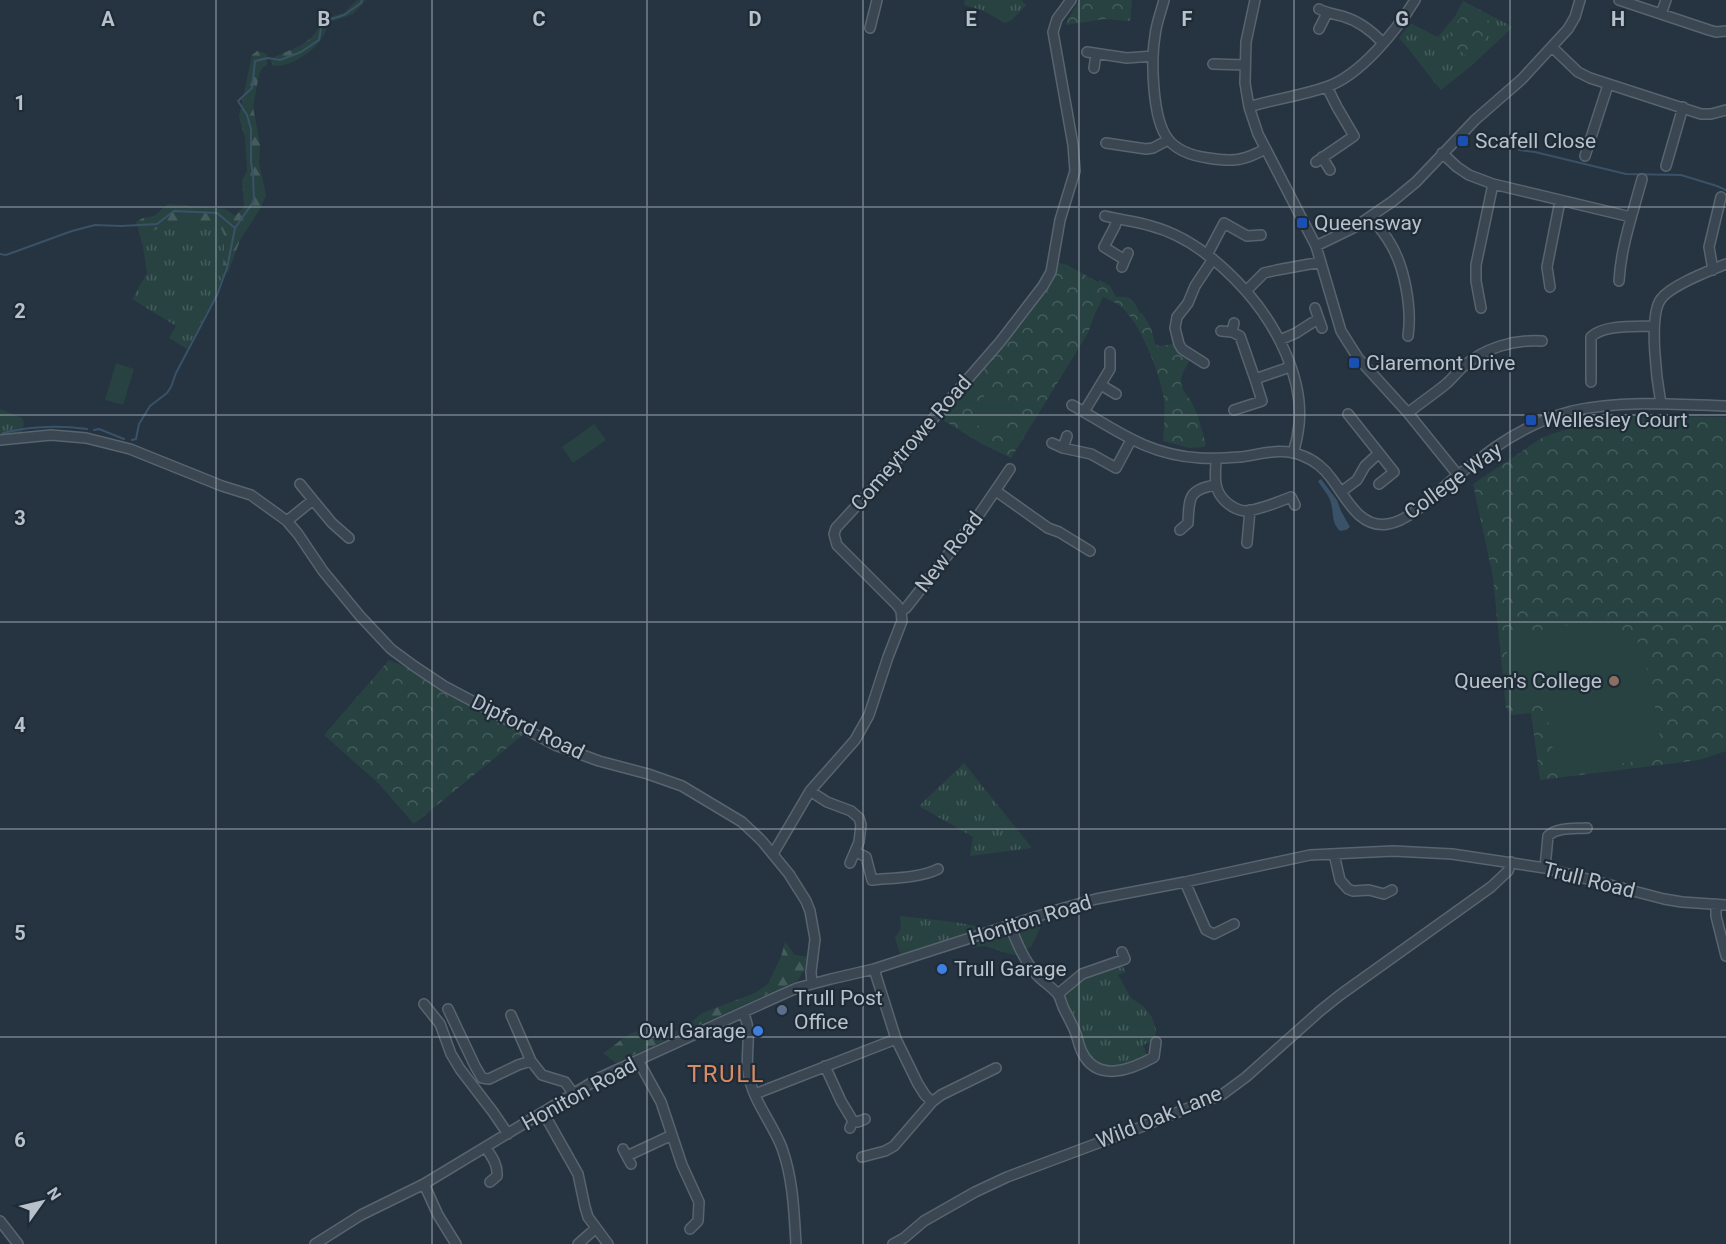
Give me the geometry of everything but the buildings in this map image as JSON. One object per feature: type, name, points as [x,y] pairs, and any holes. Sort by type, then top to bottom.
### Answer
[{"type":"street","points":[[870,27],[877,0]]},
{"type":"street","name":"Comeytrowe Road","points":[[901,611],[891,598],[843,553],[837,546],[834,534],[840,522],[867,495],[1000,342],[1051,272],[1060,220],[1075,171],[1053,33],[1057,19],[1071,0]]},
{"type":"street","points":[[1164,0],[1155,34],[1153,56],[1158,115],[1168,140],[1189,154],[1220,160],[1242,160],[1265,149]]},
{"type":"street","points":[[1255,0],[1246,42],[1245,65],[1249,107],[1255,128],[1265,149],[1317,246],[1336,319],[1348,343],[1365,366],[1408,413],[1458,475]]},
{"type":"street","points":[[1249,107],[1328,87],[1350,74],[1383,43],[1407,14],[1415,0]]},
{"type":"street","points":[[1317,246],[1355,227],[1394,201],[1416,182],[1488,108],[1522,79],[1571,26],[1580,0]]},
{"type":"street","points":[[1619,0],[1709,30],[1726,31]]},
{"type":"street","points":[[1661,14],[1666,0]]},
{"type":"street","points":[[1319,29],[1323,11],[1343,16],[1365,26],[1383,43]]},
{"type":"street","points":[[1552,47],[1578,72],[1608,85],[1701,114],[1726,110]]},
{"type":"street","points":[[1094,68],[1092,53],[1127,58],[1153,56]]},
{"type":"street","points":[[1213,64],[1245,65]]},
{"type":"street","points":[[1585,156],[1608,85]]},
{"type":"street","points":[[1328,87],[1337,107],[1358,133],[1319,159],[1330,170]]},
{"type":"street","points":[[1670,162],[1683,107]]},
{"type":"street","points":[[1106,143],[1117,140],[1146,149],[1168,140]]},
{"type":"street","points":[[1442,153],[1469,175],[1493,184],[1631,217]]},
{"type":"street","points":[[1623,276],[1620,264],[1631,217],[1643,192],[1642,179]]},
{"type":"street","points":[[1483,301],[1476,281],[1476,265],[1493,184]]},
{"type":"street","points":[[1551,280],[1546,267],[1560,201]]},
{"type":"street","points":[[1713,270],[1708,247],[1717,203]]},
{"type":"street","points":[[1105,216],[1172,232],[1210,257],[1232,275],[1265,313],[1280,340],[1298,394],[1299,426],[1293,453]]},
{"type":"street","points":[[1371,216],[1391,245],[1400,264],[1412,330]]},
{"type":"street","points":[[1117,219],[1115,226],[1100,245],[1125,260]]},
{"type":"street","points":[[1204,363],[1193,361],[1179,345],[1175,328],[1177,310],[1188,303],[1210,257],[1220,221],[1247,236],[1261,235]]},
{"type":"street","points":[[1246,291],[1264,273],[1322,262]]},
{"type":"street","points":[[1660,404],[1654,326],[1660,299],[1679,285],[1726,264]]},
{"type":"street","points":[[1280,340],[1320,323],[1314,309]]},
{"type":"street","points":[[1591,382],[1591,337],[1597,331],[1654,326]]},
{"type":"street","points":[[1221,332],[1233,328],[1240,336],[1255,379],[1266,400],[1234,411]]},
{"type":"street","points":[[1408,413],[1446,384],[1462,367],[1477,356],[1498,346],[1542,340]]},
{"type":"street","points":[[1084,412],[1115,365],[1110,352]]},
{"type":"street","points":[[1255,379],[1290,367]]},
{"type":"street","points":[[1580,371],[1591,370]]},
{"type":"street","points":[[1101,385],[1116,394]]},
{"type":"street","name":"College Way","points":[[1072,405],[1131,440],[1162,452],[1216,459],[1282,451],[1304,456],[1322,468],[1360,516],[1376,524],[1386,525],[1408,516],[1458,475],[1505,441],[1534,425],[1570,412],[1598,407],[1660,404],[1726,406]]},
{"type":"street","points":[[1348,414],[1379,453],[1397,469],[1379,484]]},
{"type":"street","name":"Dipford Road","points":[[0,440],[51,435],[105,442],[129,448],[211,482],[251,495],[287,521],[360,616],[391,649],[444,686],[555,744],[599,761],[682,786],[742,822],[773,854],[800,890],[810,911],[815,939],[812,984]]},
{"type":"street","points":[[1063,448],[1067,436]]},
{"type":"street","points":[[1052,443],[1063,448],[1091,454],[1119,470],[1131,440]]},
{"type":"street","points":[[1341,492],[1357,480],[1365,466],[1379,453]]},
{"type":"street","points":[[1216,459],[1218,492],[1226,502],[1239,509],[1250,510],[1291,496]]},
{"type":"street","name":"New Road","points":[[901,611],[906,608],[969,528],[1010,469]]},
{"type":"street","points":[[300,484],[332,523],[349,538]]},
{"type":"street","points":[[1180,530],[1192,525],[1190,500],[1193,494],[1197,490],[1216,484]]},
{"type":"street","name":"New Road","points":[[996,491],[1048,528],[1059,532],[1090,552]]},
{"type":"street","points":[[287,521],[313,500]]},
{"type":"street","points":[[1247,543],[1250,510]]},
{"type":"street","points":[[773,854],[810,791],[851,746],[869,715],[900,628],[901,611]]},
{"type":"street","points":[[810,791],[827,802],[851,811],[859,818],[861,825],[859,842],[850,863]]},
{"type":"street","points":[[1545,868],[1547,830],[1587,828]]},
{"type":"street","name":"Honiton Road","points":[[315,1244],[361,1215],[424,1184],[486,1148],[601,1077],[781,994],[874,969],[1096,898],[1185,882],[1310,855],[1393,851],[1452,854]]},
{"type":"street","points":[[856,852],[866,857],[872,884],[932,873],[938,869]]},
{"type":"street","points":[[1334,854],[1340,880],[1348,889],[1369,890],[1388,896]]},
{"type":"street","name":"Trull Road","points":[[1452,854],[1545,868],[1664,899],[1726,905]]},
{"type":"street","name":"Wild Oak Lane","points":[[893,1244],[924,1221],[1007,1177],[1223,1094],[1246,1077],[1347,989],[1491,887],[1508,871],[1511,862]]},
{"type":"street","points":[[1185,882],[1209,933],[1234,924]]},
{"type":"street","points":[[1716,904],[1716,916],[1726,956]]},
{"type":"street","points":[[1010,926],[1026,961],[1036,975],[1058,994],[1086,1058],[1100,1069],[1112,1072],[1124,1071],[1154,1057],[1156,1042]]},
{"type":"street","points":[[1058,994],[1082,974],[1125,960]]},
{"type":"street","points":[[874,969],[896,1039],[918,1084],[932,1102]]},
{"type":"street","points":[[430,1006],[460,1070],[508,1134]]},
{"type":"street","points":[[448,1009],[482,1078],[489,1079],[531,1061]]},
{"type":"street","points":[[743,1013],[747,1021],[748,1072],[755,1094],[776,1134],[788,1166],[794,1200],[796,1244]]},
{"type":"street","points":[[511,1015],[531,1061],[542,1075],[565,1082],[573,1093]]},
{"type":"street","points":[[755,1094],[896,1039]]},
{"type":"street","points":[[638,1060],[661,1102],[682,1165],[699,1202],[699,1225],[690,1229]]},
{"type":"street","points":[[825,1066],[851,1124],[865,1119]]},
{"type":"street","points":[[862,1157],[875,1159],[890,1150],[932,1102],[941,1095],[993,1072]]},
{"type":"street","points":[[543,1112],[578,1174],[585,1207],[595,1229],[608,1244]]},
{"type":"street","points":[[627,1157],[672,1135]]},
{"type":"street","points":[[486,1148],[496,1164],[497,1176],[494,1182]]},
{"type":"street","points":[[424,1184],[438,1215],[456,1244]]},
{"type":"street","points":[[0,1221],[18,1244]]},
{"type":"street","points":[[578,1244],[595,1229]]},
{"type":"green space","points":[[357,0],[366,0],[353,14],[330,22],[318,44],[306,54],[285,65],[273,65],[271,61],[274,57],[300,46],[312,37],[329,17],[344,13]]},
{"type":"green space","points":[[965,0],[1021,0],[1026,5],[1012,20],[1005,23],[982,10],[964,5]]},
{"type":"green space","points":[[1079,0],[1132,0],[1130,21],[1105,19],[1065,25]]},
{"type":"green space","points":[[1463,1],[1513,27],[1441,90],[1399,38],[1410,23],[1438,37],[1455,16]]},
{"type":"green space","points":[[1468,10],[1497,25],[1469,58],[1446,40]]},
{"type":"green space","points":[[257,51],[267,54],[267,65],[259,74],[253,107],[260,144],[259,164],[266,195],[260,209],[240,240],[228,273],[223,266],[225,238],[222,230],[217,226],[177,222],[149,232],[138,229],[136,222],[154,216],[168,204],[226,209],[235,216],[244,207],[242,180],[247,171],[245,138],[239,117],[252,55]]},
{"type":"green space","points":[[177,222],[216,226],[222,230],[225,238],[223,266],[226,269],[215,296],[187,349],[169,338],[176,326],[132,299],[147,273],[138,229],[149,232]]},
{"type":"green space","points":[[1056,262],[1067,265],[1098,282],[1100,280],[1110,286],[1116,297],[1131,299],[1151,328],[1155,344],[1159,346],[1175,344],[1189,358],[1181,383],[1198,418],[1206,444],[1204,447],[1189,448],[1163,441],[1164,399],[1148,349],[1135,323],[1127,313],[1103,297],[1088,333],[1011,458],[982,444],[938,417],[1029,312],[1042,293]]},
{"type":"green space","points":[[116,363],[134,369],[123,405],[105,400]]},
{"type":"green space","points":[[987,385],[1010,393],[1000,432],[976,425]]},
{"type":"green space","points":[[0,409],[22,418],[24,423],[19,434],[0,436]]},
{"type":"green space","name":"Queen's College","points":[[1631,416],[1726,417],[1726,751],[1699,760],[1540,780],[1531,713],[1512,715],[1506,708],[1493,578],[1473,484],[1543,437],[1589,422]]},
{"type":"green space","points":[[594,424],[606,440],[573,463],[562,447]]},
{"type":"green space","points":[[1615,617],[1620,645],[1642,642],[1663,757],[1557,774],[1545,703],[1514,706],[1505,636]]},
{"type":"green space","points":[[389,660],[524,734],[414,824],[378,783],[324,735]]},
{"type":"green space","points":[[964,763],[1032,848],[970,856],[973,837],[919,806]]},
{"type":"green space","points":[[900,916],[954,922],[982,929],[901,956],[895,938],[901,929]]},
{"type":"green space","points":[[1047,918],[1031,947],[1014,955],[984,946],[970,948],[985,938],[1002,932],[1011,935],[1020,932],[1028,924]]},
{"type":"green space","points":[[785,942],[795,955],[808,957],[805,969],[798,980],[616,1063],[603,1053],[635,1032],[641,1030],[660,1038],[687,1026],[702,1013],[755,993],[768,984],[781,957]]},
{"type":"green space","points":[[1122,965],[1126,972],[1118,975],[1131,998],[1143,1006],[1152,1017],[1156,1030],[1154,1040],[1143,1045],[1145,1058],[1113,1068],[1098,1064],[1088,1056],[1064,997],[1082,979]]},
{"type":"water","points":[[1321,479],[1337,500],[1350,527],[1346,530],[1340,531],[1335,524],[1330,500],[1318,481]]},
{"type":"waterway","points":[[0,254],[6,255],[95,225],[157,224],[174,211],[217,213],[235,228],[254,201],[251,129],[247,115],[238,101],[252,88],[255,61],[268,58],[280,60],[301,52],[319,40],[322,22],[344,15],[362,0]]},
{"type":"waterway","points":[[1519,150],[1626,174],[1681,175],[1726,190]]},
{"type":"waterway","points":[[132,440],[136,439],[139,424],[150,406],[171,387],[217,295],[227,268],[235,228]]},
{"type":"waterway","points":[[3,433],[45,427],[87,429]]},
{"type":"waterway","points":[[94,430],[99,429],[124,439]]},
{"type":"place","name":"Scafell Close","points":[[1463,141]]},
{"type":"place","name":"Queensway","points":[[1302,223]]},
{"type":"place","name":"Claremont Drive","points":[[1354,363]]},
{"type":"place","name":"Wellesley Court","points":[[1531,420]]},
{"type":"place","name":"Queen's College","points":[[1614,681]]},
{"type":"place","name":"Trull Garage","points":[[942,969]]},
{"type":"place","name":"Trull Post Office","points":[[782,1010]]},
{"type":"place","name":"Owl Garage","points":[[758,1031]]},
{"type":"district","name":"TRULL","points":[[726,1074]]}]
